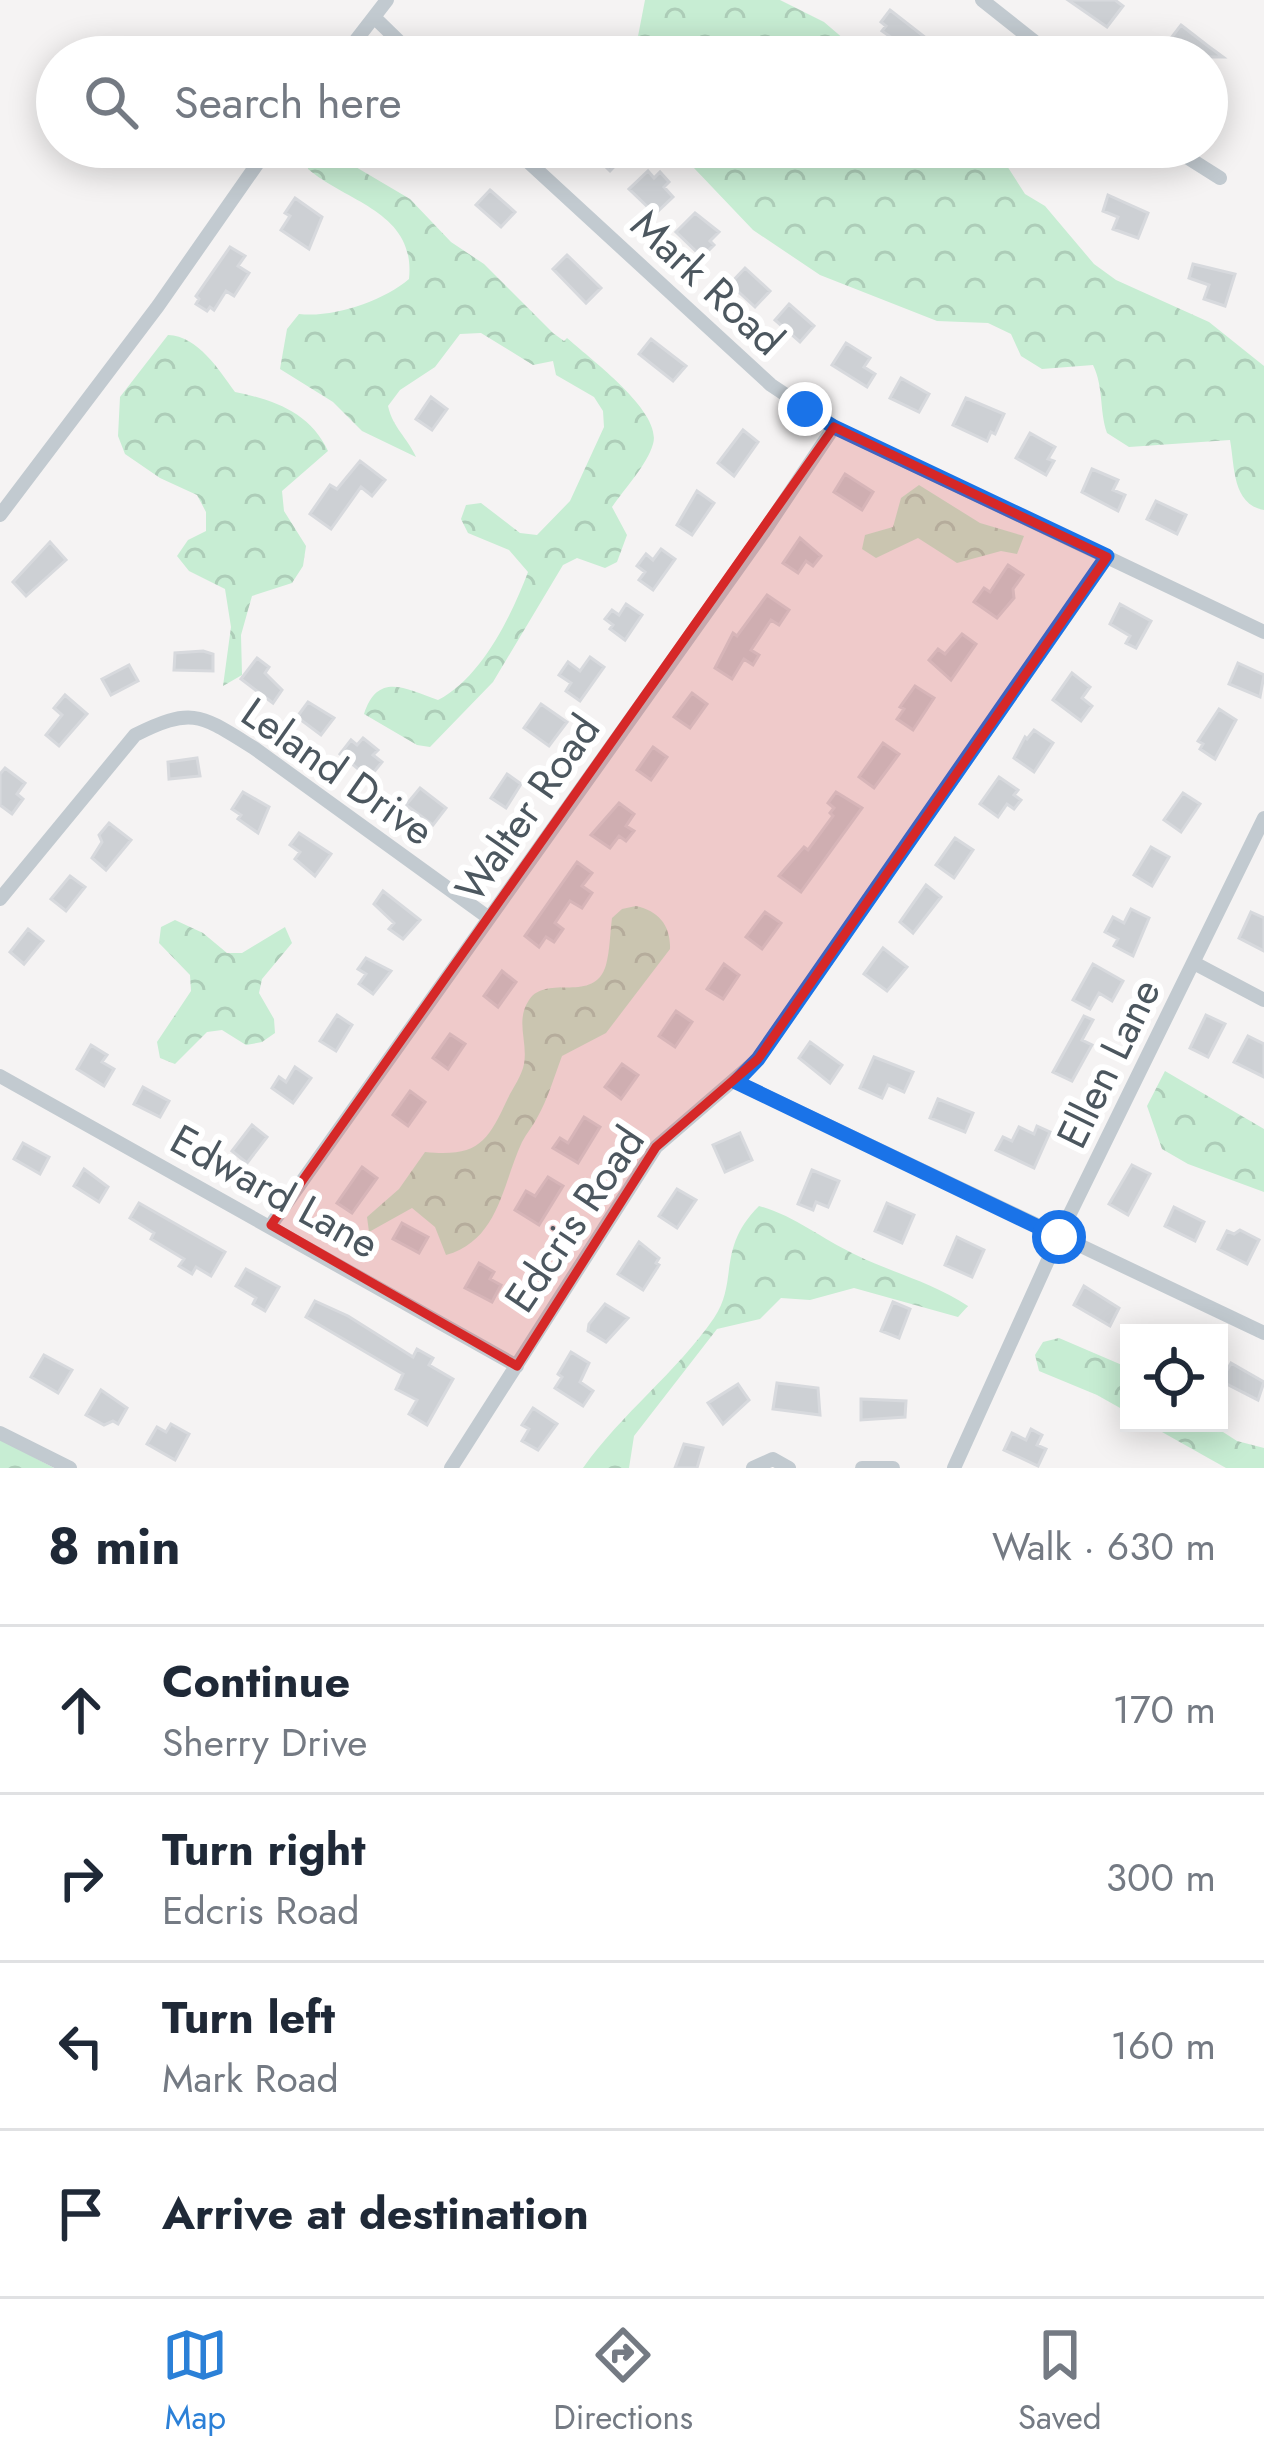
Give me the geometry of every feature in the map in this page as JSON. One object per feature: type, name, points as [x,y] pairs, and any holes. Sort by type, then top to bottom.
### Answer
[{"type":"street","points":[[360,36],[387,0]]},
{"type":"street","points":[[982,0],[1027,36]]},
{"type":"street","points":[[375,17],[394,36]]},
{"type":"street","points":[[0,515],[117,362],[254,168]]},
{"type":"street","name":"Mark Road","points":[[535,168],[771,385],[834,427],[1264,632]]},
{"type":"street","points":[[1204,168],[1220,178]]},
{"type":"street","name":"Walter Road","points":[[271,1225],[834,427]]},
{"type":"street","name":"Edcris Road","points":[[452,1468],[656,1147],[758,1059],[1107,556]]},
{"type":"street","name":"Leland Drive","points":[[0,899],[135,736],[164,720],[190,715],[254,748],[489,918]]},
{"type":"street","name":"Ellen Lane","points":[[954,1468],[1059,1237],[1264,818]]},
{"type":"street","points":[[1194,963],[1264,1000]]},
{"type":"street","name":"Edward Lane","points":[[0,1076],[517,1366]]},
{"type":"street","points":[[736,1082],[1264,1334]]},
{"type":"street","points":[[0,1432],[70,1468]]},
{"type":"street","points":[[753,1468],[773,1459],[789,1468]]},
{"type":"street","points":[[862,1468],[893,1468]]},
{"type":"highlighted area","points":[[834,427],[1107,557],[758,1059],[656,1147],[517,1366],[271,1225]]},
{"type":"green space","points":[[645,0],[780,0],[824,22],[840,36],[638,36]]},
{"type":"green space","points":[[357,168],[410,199],[553,333],[564,341],[567,338],[622,386],[653,431],[646,460],[612,507],[627,535],[617,562],[605,568],[577,558],[563,565],[493,682],[430,747],[417,745],[364,714],[370,701],[385,688],[404,688],[438,700],[454,690],[493,645],[528,572],[509,550],[468,533],[461,519],[466,505],[481,503],[520,533],[537,535],[570,501],[604,427],[603,411],[594,397],[556,375],[553,361],[533,365],[481,333],[460,334],[435,367],[400,390],[388,406],[416,457],[362,431],[333,402],[280,369],[287,329],[299,314],[357,306],[409,279],[408,256],[391,224],[308,169]]},
{"type":"green space","points":[[694,168],[1008,168],[1025,194],[1045,206],[1094,264],[1116,280],[1209,322],[1264,366],[1264,510],[1240,492],[1230,440],[1129,447],[1107,433],[1093,365],[1042,369],[1021,356],[1011,334],[988,323],[937,321],[820,275],[753,230]]},
{"type":"green space","points":[[168,335],[198,348],[235,392],[277,404],[301,418],[328,451],[282,491],[284,511],[306,546],[303,566],[292,583],[252,596],[241,635],[242,675],[223,686],[231,627],[225,589],[189,571],[177,556],[188,540],[206,531],[206,512],[197,495],[125,454],[118,436],[120,397]]},
{"type":"green space","points":[[919,485],[980,523],[1024,536],[1017,554],[1001,551],[957,563],[918,538],[876,558],[862,549],[865,535],[893,527],[901,498]]},
{"type":"green space","points":[[636,906],[662,921],[670,949],[606,1033],[562,1056],[488,1224],[464,1248],[446,1255],[435,1227],[412,1208],[369,1232],[367,1217],[399,1189],[425,1152],[469,1149],[486,1136],[523,1068],[522,1023],[529,1000],[537,992],[581,987],[600,977],[612,918]]},
{"type":"green space","points":[[175,920],[203,933],[227,953],[242,953],[285,927],[292,943],[262,979],[259,993],[274,1019],[275,1033],[246,1045],[222,1030],[207,1032],[175,1064],[160,1058],[157,1042],[191,991],[190,975],[159,943],[161,927]]},
{"type":"green space","points":[[1165,1071],[1264,1129],[1264,1192],[1188,1164],[1162,1149],[1147,1106]]},
{"type":"green space","points":[[759,1206],[968,1306],[958,1317],[854,1288],[810,1300],[781,1298],[760,1319],[717,1329],[634,1436],[629,1468],[583,1468],[714,1318],[726,1291],[737,1236]]},
{"type":"green space","points":[[1059,1338],[1120,1364],[1120,1408],[1039,1371],[1035,1355],[1043,1342]]},
{"type":"green space","points":[[1162,1432],[1223,1432],[1264,1448],[1264,1468],[1226,1468]]},
{"type":"green space","points":[[0,1439],[54,1468],[0,1468]]},
{"type":"building","points":[[1068,0],[1115,0],[1123,6],[1107,27]]},
{"type":"building","points":[[890,10],[923,36],[889,36],[882,31],[886,26],[881,22]]},
{"type":"building","points":[[1181,25],[1195,36],[1173,36]]},
{"type":"building","points":[[648,171],[654,178],[660,172],[673,197],[655,214],[629,189]]},
{"type":"building","points":[[490,190],[515,212],[501,227],[476,205]]},
{"type":"building","points":[[1108,195],[1148,213],[1138,238],[1113,229],[1118,217],[1103,211]]},
{"type":"building","points":[[295,198],[322,217],[309,249],[281,230]]},
{"type":"building","points":[[695,213],[719,232],[702,257],[676,232]]},
{"type":"building","points":[[230,247],[245,256],[238,266],[249,273],[234,296],[226,291],[214,310],[207,311],[196,304],[196,296]]},
{"type":"building","points":[[567,255],[601,288],[586,303],[553,269]]},
{"type":"building","points":[[1193,264],[1235,274],[1225,306],[1204,299],[1209,285],[1189,278]]},
{"type":"building","points":[[745,268],[770,291],[755,307],[730,284]]},
{"type":"building","points":[[789,304],[814,326],[800,342],[775,320]]},
{"type":"building","points":[[651,339],[686,366],[673,381],[639,354]]},
{"type":"building","points":[[846,343],[870,358],[864,367],[875,374],[867,387],[832,365]]},
{"type":"building","points":[[901,378],[929,394],[919,412],[890,398]]},
{"type":"building","points":[[431,397],[447,409],[432,430],[416,419]]},
{"type":"building","points":[[966,398],[1004,414],[987,441],[953,425]]},
{"type":"building","points":[[743,430],[758,442],[734,476],[718,463]]},
{"type":"building","points":[[1030,433],[1055,447],[1046,475],[1016,458]]},
{"type":"building","points":[[360,461],[385,480],[372,496],[361,487],[331,529],[310,514],[330,485],[337,489]]},
{"type":"building","points":[[1092,469],[1118,480],[1113,490],[1125,495],[1118,511],[1082,492]]},
{"type":"building","points":[[845,474],[873,492],[862,510],[834,492]]},
{"type":"building","points":[[697,491],[714,503],[692,535],[677,525]]},
{"type":"building","points":[[1156,501],[1186,515],[1177,534],[1147,519]]},
{"type":"building","points":[[800,538],[821,556],[813,566],[806,561],[798,573],[783,563]]},
{"type":"building","points":[[50,542],[66,560],[26,596],[13,582]]},
{"type":"building","points":[[661,549],[675,559],[653,590],[639,580],[645,572],[637,566],[646,554],[653,560]]},
{"type":"building","points":[[1008,565],[1023,575],[1013,589],[1014,598],[997,618],[974,602],[984,588],[990,592]]},
{"type":"building","points":[[767,595],[789,610],[779,625],[771,620],[751,650],[759,655],[753,665],[744,659],[732,679],[715,668],[733,633],[737,636]]},
{"type":"building","points":[[626,604],[642,615],[625,640],[605,619],[612,610],[619,615]]},
{"type":"building","points":[[1120,604],[1151,621],[1136,648],[1126,643],[1130,636],[1110,624]]},
{"type":"building","points":[[962,634],[976,644],[951,680],[929,660],[938,649],[945,654]]},
{"type":"building","points":[[175,653],[213,654],[213,671],[174,670]]},
{"type":"building","points":[[590,657],[604,667],[580,701],[566,691],[571,683],[559,675],[568,662],[580,671]]},
{"type":"building","points":[[257,658],[269,667],[265,673],[282,690],[273,703],[241,679]]},
{"type":"building","points":[[1238,663],[1264,675],[1260,697],[1229,684]]},
{"type":"building","points":[[129,665],[138,681],[111,695],[102,679]]},
{"type":"building","points":[[1072,673],[1090,687],[1082,698],[1092,706],[1081,721],[1053,700]]},
{"type":"building","points":[[915,686],[934,698],[913,730],[897,719]]},
{"type":"building","points":[[692,693],[707,704],[690,728],[674,717]]},
{"type":"building","points":[[65,695],[87,714],[59,746],[46,735],[62,715],[54,708]]},
{"type":"building","points":[[308,702],[334,718],[321,735],[297,717]]},
{"type":"building","points":[[541,704],[567,722],[549,746],[524,728]]},
{"type":"building","points":[[1219,709],[1236,720],[1215,759],[1200,749],[1203,744],[1198,741]]},
{"type":"building","points":[[1034,730],[1053,743],[1034,772],[1014,758]]},
{"type":"building","points":[[363,738],[378,750],[373,755],[382,762],[369,778],[340,754],[351,740],[357,745]]},
{"type":"building","points":[[883,743],[899,754],[874,788],[859,777]]},
{"type":"building","points":[[653,747],[667,757],[651,780],[637,770]]},
{"type":"building","points":[[197,758],[200,776],[169,779],[168,762]]},
{"type":"building","points":[[5,768],[25,783],[17,794],[23,799],[12,814],[0,805],[0,774]]},
{"type":"building","points":[[507,774],[521,784],[506,808],[491,798]]},
{"type":"building","points":[[999,777],[1018,790],[1014,795],[1021,800],[1014,809],[1007,804],[998,817],[980,804]]},
{"type":"building","points":[[420,788],[446,808],[433,825],[406,805]]},
{"type":"building","points":[[243,792],[269,807],[258,833],[232,809]]},
{"type":"building","points":[[836,792],[862,808],[801,892],[779,876],[804,847],[808,850],[833,816],[834,808],[828,803]]},
{"type":"building","points":[[1183,793],[1200,804],[1181,832],[1164,820]]},
{"type":"building","points":[[619,803],[634,814],[626,826],[634,831],[626,841],[619,836],[610,848],[591,835]]},
{"type":"building","points":[[109,823],[131,840],[106,870],[92,858],[102,842],[99,835]]},
{"type":"building","points":[[299,833],[331,854],[315,876],[295,859],[300,852],[290,845]]},
{"type":"building","points":[[955,838],[973,850],[954,878],[936,865]]},
{"type":"building","points":[[1151,847],[1169,857],[1152,886],[1134,875]]},
{"type":"building","points":[[577,862],[592,873],[582,886],[592,893],[582,908],[570,901],[555,923],[563,929],[554,942],[546,937],[539,947],[525,936]]},
{"type":"building","points":[[70,876],[85,887],[66,911],[51,899]]},
{"type":"building","points":[[926,885],[941,897],[913,933],[900,922]]},
{"type":"building","points":[[383,891],[420,920],[403,939],[389,929],[394,923],[374,904]]},
{"type":"building","points":[[1131,909],[1149,918],[1133,956],[1114,946],[1118,939],[1105,932],[1113,917],[1124,923]]},
{"type":"building","points":[[765,912],[781,923],[762,949],[746,937]]},
{"type":"building","points":[[1251,912],[1264,918],[1264,951],[1239,938]]},
{"type":"building","points":[[28,929],[43,941],[24,964],[10,952]]},
{"type":"building","points":[[883,948],[907,967],[887,991],[864,974]]},
{"type":"building","points":[[366,958],[391,971],[373,994],[359,984],[366,974],[358,969]]},
{"type":"building","points":[[724,964],[739,975],[723,999],[707,989]]},
{"type":"building","points":[[1093,964],[1123,981],[1112,1001],[1099,993],[1090,1009],[1073,1000]]},
{"type":"building","points":[[502,971],[516,982],[498,1007],[484,996]]},
{"type":"building","points":[[676,1011],[692,1022],[675,1047],[659,1036]]},
{"type":"building","points":[[337,1015],[352,1025],[336,1051],[320,1041]]},
{"type":"building","points":[[1206,1015],[1225,1024],[1208,1057],[1190,1048]]},
{"type":"building","points":[[1084,1016],[1093,1020],[1082,1040],[1092,1045],[1072,1081],[1053,1072]]},
{"type":"building","points":[[450,1034],[465,1044],[448,1069],[433,1058]]},
{"type":"building","points":[[1248,1036],[1264,1044],[1264,1077],[1234,1062]]},
{"type":"building","points":[[810,1042],[842,1065],[830,1083],[799,1058]]},
{"type":"building","points":[[91,1045],[107,1055],[102,1062],[114,1069],[104,1086],[77,1069]]},
{"type":"building","points":[[874,1057],[913,1072],[904,1092],[888,1085],[882,1098],[860,1088]]},
{"type":"building","points":[[622,1064],[638,1075],[621,1099],[605,1087]]},
{"type":"building","points":[[295,1067],[311,1078],[293,1103],[272,1088],[279,1077],[286,1082]]},
{"type":"building","points":[[143,1087],[169,1101],[160,1117],[134,1104]]},
{"type":"building","points":[[410,1091],[425,1102],[408,1126],[393,1115]]},
{"type":"building","points":[[938,1099],[973,1113],[965,1132],[930,1118]]},
{"type":"building","points":[[584,1117],[600,1127],[578,1163],[553,1148],[560,1138],[568,1143]]},
{"type":"building","points":[[252,1125],[267,1137],[247,1163],[232,1151]]},
{"type":"building","points":[[1037,1126],[1050,1132],[1034,1168],[996,1150],[1003,1137],[1012,1141],[1019,1127],[1034,1134]]},
{"type":"building","points":[[740,1133],[752,1160],[725,1172],[713,1145]]},
{"type":"building","points":[[23,1143],[49,1157],[40,1174],[14,1159]]},
{"type":"building","points":[[1132,1165],[1150,1174],[1128,1215],[1109,1204]]},
{"type":"building","points":[[362,1167],[377,1178],[352,1213],[337,1203]]},
{"type":"building","points":[[84,1169],[108,1187],[99,1202],[74,1186]]},
{"type":"building","points":[[812,1170],[839,1181],[828,1207],[816,1202],[813,1210],[798,1204]]},
{"type":"building","points":[[548,1177],[563,1186],[539,1225],[515,1210],[526,1191],[535,1196]]},
{"type":"building","points":[[677,1189],[696,1200],[677,1228],[659,1216]]},
{"type":"building","points":[[139,1203],[225,1252],[211,1276],[196,1267],[192,1274],[179,1266],[184,1259],[151,1239],[154,1233],[130,1218]]},
{"type":"building","points":[[887,1203],[914,1215],[902,1243],[875,1231]]},
{"type":"building","points":[[1174,1207],[1204,1222],[1195,1241],[1165,1226]]},
{"type":"building","points":[[402,1223],[428,1237],[419,1253],[393,1239]]},
{"type":"building","points":[[1240,1230],[1259,1240],[1247,1264],[1218,1249],[1227,1231]]},
{"type":"building","points":[[957,1237],[984,1250],[972,1277],[945,1265]]},
{"type":"building","points":[[639,1242],[659,1258],[643,1290],[618,1274]]},
{"type":"building","points":[[479,1263],[494,1272],[490,1279],[501,1285],[492,1302],[465,1288]]},
{"type":"building","points":[[246,1269],[279,1287],[265,1311],[253,1304],[256,1298],[236,1286]]},
{"type":"building","points":[[1084,1286],[1119,1308],[1110,1326],[1074,1305]]},
{"type":"building","points":[[315,1301],[413,1357],[417,1349],[433,1358],[429,1365],[453,1379],[427,1425],[409,1414],[417,1400],[396,1389],[403,1374],[306,1317]]},
{"type":"building","points":[[893,1302],[910,1309],[899,1338],[881,1331]]},
{"type":"building","points":[[605,1304],[628,1318],[606,1342],[588,1331]]},
{"type":"building","points":[[571,1352],[589,1363],[580,1382],[593,1391],[583,1406],[555,1388]]},
{"type":"building","points":[[44,1355],[72,1370],[58,1393],[31,1377]]},
{"type":"building","points":[[1231,1363],[1264,1382],[1258,1400],[1228,1385]]},
{"type":"building","points":[[777,1383],[818,1388],[820,1415],[773,1409]]},
{"type":"building","points":[[738,1384],[749,1400],[723,1424],[708,1403]]},
{"type":"building","points":[[101,1390],[127,1408],[118,1424],[104,1425],[86,1415]]},
{"type":"building","points":[[861,1399],[906,1401],[905,1417],[861,1420]]},
{"type":"building","points":[[533,1408],[557,1424],[538,1450],[522,1441],[529,1429],[522,1425]]},
{"type":"building","points":[[171,1424],[189,1434],[175,1460],[147,1444],[157,1427],[166,1432]]},
{"type":"building","points":[[1031,1429],[1042,1435],[1037,1445],[1046,1449],[1038,1466],[1004,1450],[1012,1433],[1026,1440]]},
{"type":"building","points":[[684,1444],[703,1448],[697,1468],[675,1468]]},
{"type":"route","points":[[805,409],[1107,556],[758,1059],[736,1082],[1059,1237]]}]
